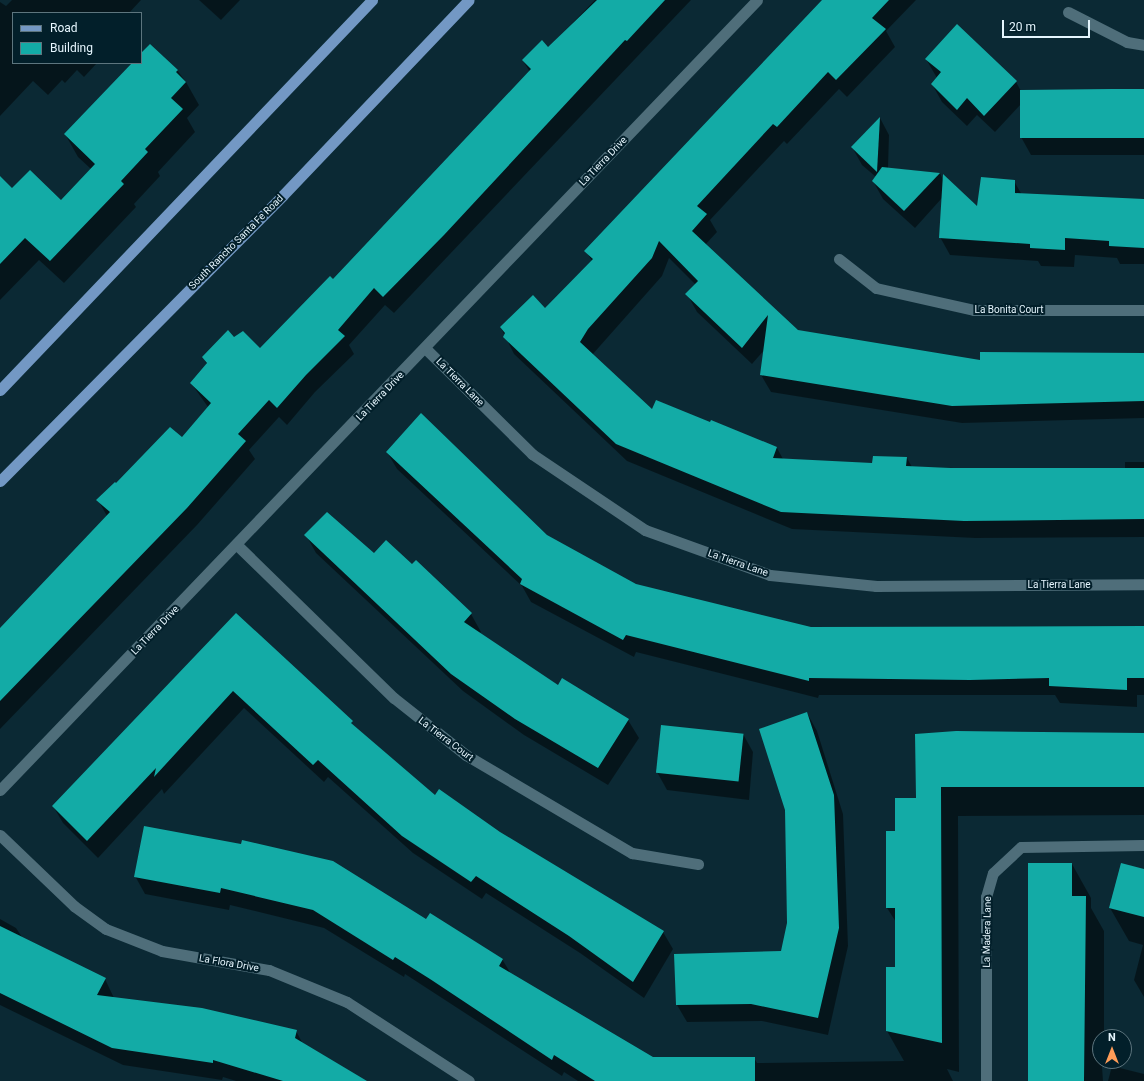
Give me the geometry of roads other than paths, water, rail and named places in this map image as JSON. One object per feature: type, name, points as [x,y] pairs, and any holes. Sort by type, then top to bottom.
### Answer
[{"type":"main road","points":[[0,390],[372,0]]},
{"type":"main road","name":"South Rancho Santa Fe Road","points":[[0,481],[288,190],[470,0]]},
{"type":"street","name":"La Tierra Drive","points":[[0,790],[426,348],[757,0]]},
{"type":"street","points":[[1068,12],[1127,42],[1144,45]]},
{"type":"street","name":"La Bonita Court","points":[[839,259],[876,288],[974,310],[1144,310]]},
{"type":"street","name":"La Tierra Lane","points":[[426,348],[532,454],[645,530],[770,575],[876,586],[1144,584]]},
{"type":"street","name":"La Tierra Court","points":[[237,545],[394,698],[466,756],[632,853],[698,864]]},
{"type":"street","name":"La Flora Drive","points":[[0,835],[74,906],[106,929],[162,951],[269,970],[347,1002],[470,1081]]},
{"type":"street","name":"La Madera Lane","points":[[986,1081],[986,897],[993,873],[1021,847],[1144,845]]}]
